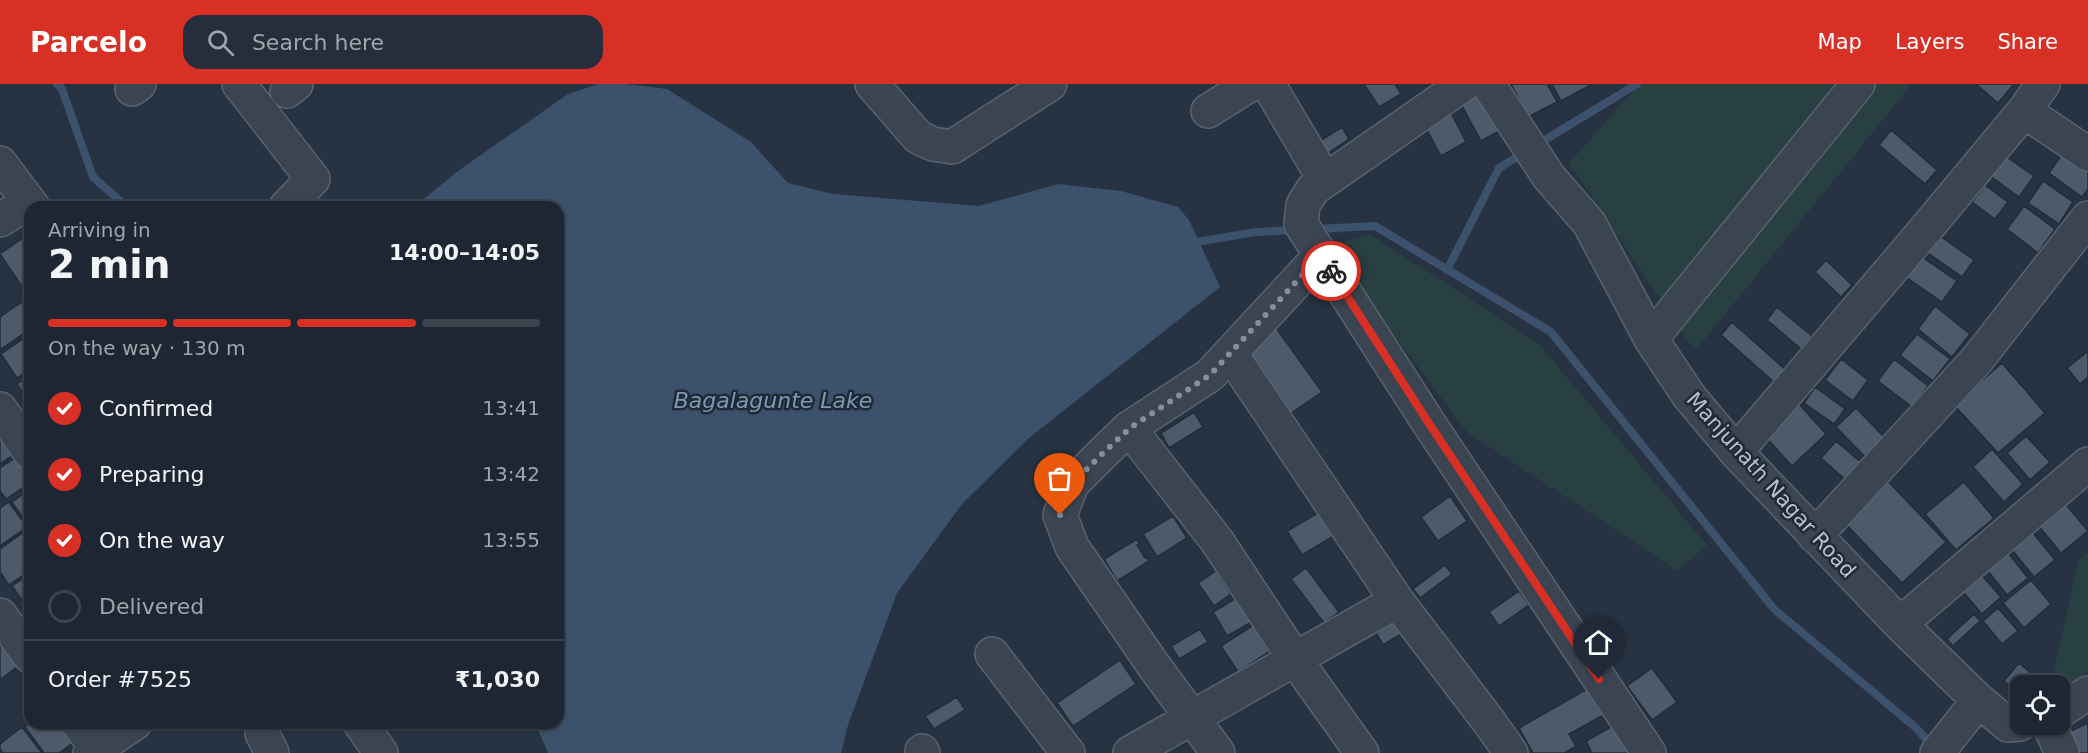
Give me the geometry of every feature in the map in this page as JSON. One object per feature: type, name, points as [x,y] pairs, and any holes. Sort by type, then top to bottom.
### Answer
[{"type":"street","points":[[239,84],[313,179],[292,201]]},
{"type":"street","points":[[872,84],[918,137],[933,144],[952,147],[1029,89]]},
{"type":"street","points":[[1208,111],[1251,84]]},
{"type":"street","points":[[1268,84],[1325,180]]},
{"type":"street","points":[[1464,84],[1313,189],[1303,204],[1301,224],[1428,422],[1649,753]]},
{"type":"street","name":"Manjunath Nagar Road","points":[[1488,84],[1549,177],[1589,223],[1651,339],[1689,396],[1736,452],[1974,704],[2010,724]]},
{"type":"street","points":[[1651,339],[1858,84]]},
{"type":"street","points":[[1736,452],[2024,111],[2043,84]]},
{"type":"street","points":[[2024,111],[2088,154]]},
{"type":"street","points":[[0,163],[29,201]]},
{"type":"street","points":[[0,220],[24,208]]},
{"type":"street","points":[[1815,536],[1976,361],[2088,218]]},
{"type":"street","points":[[1218,753],[1194,717],[1154,666],[1072,547],[1060,515],[1072,484],[1130,428],[1210,375],[1321,255]]},
{"type":"street","points":[[1230,353],[1397,602],[1511,753]]},
{"type":"street","points":[[1,413],[24,444]]},
{"type":"street","points":[[1130,428],[1216,541],[1295,659],[1362,753]]},
{"type":"street","points":[[1899,624],[2088,464]]},
{"type":"street","points":[[1131,753],[1397,602]]},
{"type":"street","points":[[0,615],[24,648]]},
{"type":"street","points":[[992,654],[1068,753]]},
{"type":"street","points":[[2070,705],[2088,693]]},
{"type":"street","points":[[1937,753],[1974,704]]},
{"type":"street","points":[[88,741],[119,729]]},
{"type":"street","points":[[364,729],[381,753]]},
{"type":"street","points":[[2054,735],[2062,753]]},
{"type":"green space","points":[[1640,84],[1912,84],[1695,351],[1569,163]]},
{"type":"green space","points":[[1370,234],[1540,345],[1707,545],[1677,571],[1466,431],[1328,247]]},
{"type":"green space","points":[[2088,552],[2088,672],[2070,683],[2070,675],[2053,675],[2078,561]]},
{"type":"water","name":"Bagalagunte Lake","points":[[598,84],[626,84],[667,89],[751,142],[788,183],[833,194],[979,206],[1058,184],[1121,191],[1178,207],[1189,220],[1220,287],[1029,438],[962,504],[897,593],[848,725],[841,753],[548,753],[538,729],[564,729],[564,201],[421,201],[458,171],[568,94]]},
{"type":"building","points":[[1364,84],[1395,84],[1401,94],[1379,107]]},
{"type":"building","points":[[1511,84],[1547,84],[1557,102],[1528,117]]},
{"type":"building","points":[[1552,84],[1590,84],[1591,85],[1561,101]]},
{"type":"building","points":[[1976,84],[2014,84],[1998,103]]},
{"type":"building","points":[[1479,91],[1501,130],[1481,141],[1460,102]]},
{"type":"building","points":[[1449,109],[1466,142],[1441,156],[1423,123]]},
{"type":"building","points":[[1342,127],[1349,139],[1325,155],[1317,143]]},
{"type":"building","points":[[1891,130],[1937,170],[1925,184],[1879,145]]},
{"type":"building","points":[[2063,153],[2088,171],[2088,189],[2082,197],[2049,173]]},
{"type":"building","points":[[2004,155],[2034,176],[2019,197],[1989,175]]},
{"type":"building","points":[[2043,181],[2073,202],[2059,224],[2028,203]]},
{"type":"building","points":[[1985,185],[2008,202],[1995,219],[1972,202]]},
{"type":"building","points":[[2024,206],[2055,229],[2038,253],[2007,229]]},
{"type":"building","points":[[1940,236],[1974,260],[1962,277],[1928,253]]},
{"type":"building","points":[[24,237],[24,290],[0,254]]},
{"type":"building","points":[[1922,257],[1957,281],[1942,302],[1907,278]]},
{"type":"building","points":[[1826,260],[1852,285],[1841,297],[1815,272]]},
{"type":"building","points":[[24,300],[24,333],[0,350],[0,317]]},
{"type":"building","points":[[1935,306],[1970,334],[1952,357],[1918,329]]},
{"type":"building","points":[[1777,307],[1812,336],[1801,349],[1767,320]]},
{"type":"building","points":[[1732,322],[1787,371],[1776,384],[1721,335]]},
{"type":"building","points":[[1274,325],[1322,392],[1287,416],[1239,349]]},
{"type":"building","points":[[1917,334],[1950,359],[1933,381],[1900,355]]},
{"type":"building","points":[[24,338],[24,373],[17,378],[1,354]]},
{"type":"building","points":[[2088,351],[2088,377],[2080,384],[2067,368]]},
{"type":"building","points":[[1841,359],[1868,380],[1853,401],[1825,380]]},
{"type":"building","points":[[1894,359],[1928,386],[1912,407],[1878,381]]},
{"type":"building","points":[[2002,363],[2045,413],[1998,453],[1954,405]]},
{"type":"building","points":[[24,379],[24,395],[17,384]]},
{"type":"building","points":[[1815,387],[1845,409],[1834,424],[1804,403]]},
{"type":"building","points":[[1799,404],[1826,434],[1792,466],[1764,435]]},
{"type":"building","points":[[1856,408],[1888,441],[1869,461],[1836,427]]},
{"type":"building","points":[[1194,412],[1203,427],[1169,448],[1161,433]]},
{"type":"building","points":[[0,428],[22,449],[0,464]]},
{"type":"building","points":[[2026,436],[2050,462],[2030,480],[2007,453]]},
{"type":"building","points":[[1836,441],[1864,465],[1848,482],[1821,458]]},
{"type":"building","points":[[1992,449],[2023,484],[2004,502],[1973,467]]},
{"type":"building","points":[[24,452],[24,487],[6,499],[0,491],[0,468]]},
{"type":"building","points":[[1884,477],[1946,542],[1902,583],[1840,518]]},
{"type":"building","points":[[1964,482],[1994,518],[1956,550],[1925,514]]},
{"type":"building","points":[[24,493],[24,520],[12,502]]},
{"type":"building","points":[[1450,496],[1467,521],[1438,541],[1421,517]]},
{"type":"building","points":[[2059,496],[2088,531],[2061,553],[2032,518]]},
{"type":"building","points":[[9,502],[24,523],[24,529],[0,546],[0,508]]},
{"type":"building","points":[[1323,510],[1337,534],[1302,555],[1287,531]]},
{"type":"building","points":[[1173,516],[1187,538],[1157,557],[1143,534]]},
{"type":"building","points":[[2026,524],[2055,560],[2034,577],[2005,541]]},
{"type":"building","points":[[24,532],[24,574],[9,585],[0,572],[0,549]]},
{"type":"building","points":[[1137,539],[1139,544],[1137,545],[1149,561],[1117,581],[1104,559]]},
{"type":"building","points":[[2005,549],[2028,578],[2007,595],[1984,566]]},
{"type":"building","points":[[1445,565],[1452,574],[1420,598],[1413,589]]},
{"type":"building","points":[[1306,568],[1339,612],[1324,623],[1291,579]]},
{"type":"building","points":[[1977,570],[2001,597],[1982,614],[1958,586]]},
{"type":"building","points":[[1216,571],[1231,594],[1214,606],[1198,583]]},
{"type":"building","points":[[24,578],[24,603],[12,586]]},
{"type":"building","points":[[2031,580],[2051,604],[2024,628],[2003,603]]},
{"type":"building","points":[[1519,591],[1529,605],[1499,626],[1489,612]]},
{"type":"building","points":[[1238,597],[1252,622],[1227,636],[1213,612]]},
{"type":"building","points":[[1998,608],[2018,631],[2002,644],[1983,621]]},
{"type":"building","points":[[1974,614],[1980,621],[1953,646],[1947,639]]},
{"type":"building","points":[[1401,617],[1409,629],[1383,645],[1376,633]]},
{"type":"building","points":[[1255,624],[1272,650],[1238,672],[1221,646]]},
{"type":"building","points":[[0,628],[24,658],[24,662],[0,680]]},
{"type":"building","points":[[1200,629],[1208,642],[1179,659],[1171,646]]},
{"type":"building","points":[[1120,660],[1136,684],[1073,726],[1057,703]]},
{"type":"building","points":[[2019,663],[2033,675],[2010,675],[2010,686],[2004,681]]},
{"type":"building","points":[[1652,668],[1677,702],[1652,720],[1627,686]]},
{"type":"building","points":[[1601,681],[1616,708],[1569,734],[1576,746],[1565,753],[1533,753],[1519,728]]},
{"type":"building","points":[[957,697],[965,710],[934,729],[925,716]]},
{"type":"building","points":[[1618,723],[1635,753],[1592,753],[1586,741]]},
{"type":"building","points":[[2088,723],[2088,753],[2076,753],[2068,735],[2070,732]]},
{"type":"building","points":[[22,727],[42,753],[3,753],[0,744]]},
{"type":"building","points":[[26,729],[70,729],[78,739],[59,753],[44,753]]},
{"type":"waterway","points":[[57,84],[62,89],[93,177],[120,201]]},
{"type":"waterway","points":[[1538,144],[1637,84]]},
{"type":"waterway","points":[[1447,270],[1499,168],[1525,152]]},
{"type":"waterway","points":[[1315,229],[1375,226],[1551,332],[1774,609],[1915,727],[1933,746]]},
{"type":"waterway","points":[[1190,243],[1256,232],[1297,230]]},
{"type":"way so far","points":[[1060,515],[1072,484],[1104,452],[1130,428],[1210,375],[1321,255],[1331,271]]},
{"type":"route","points":[[1331,271],[1428,422],[1599,679]]}]
